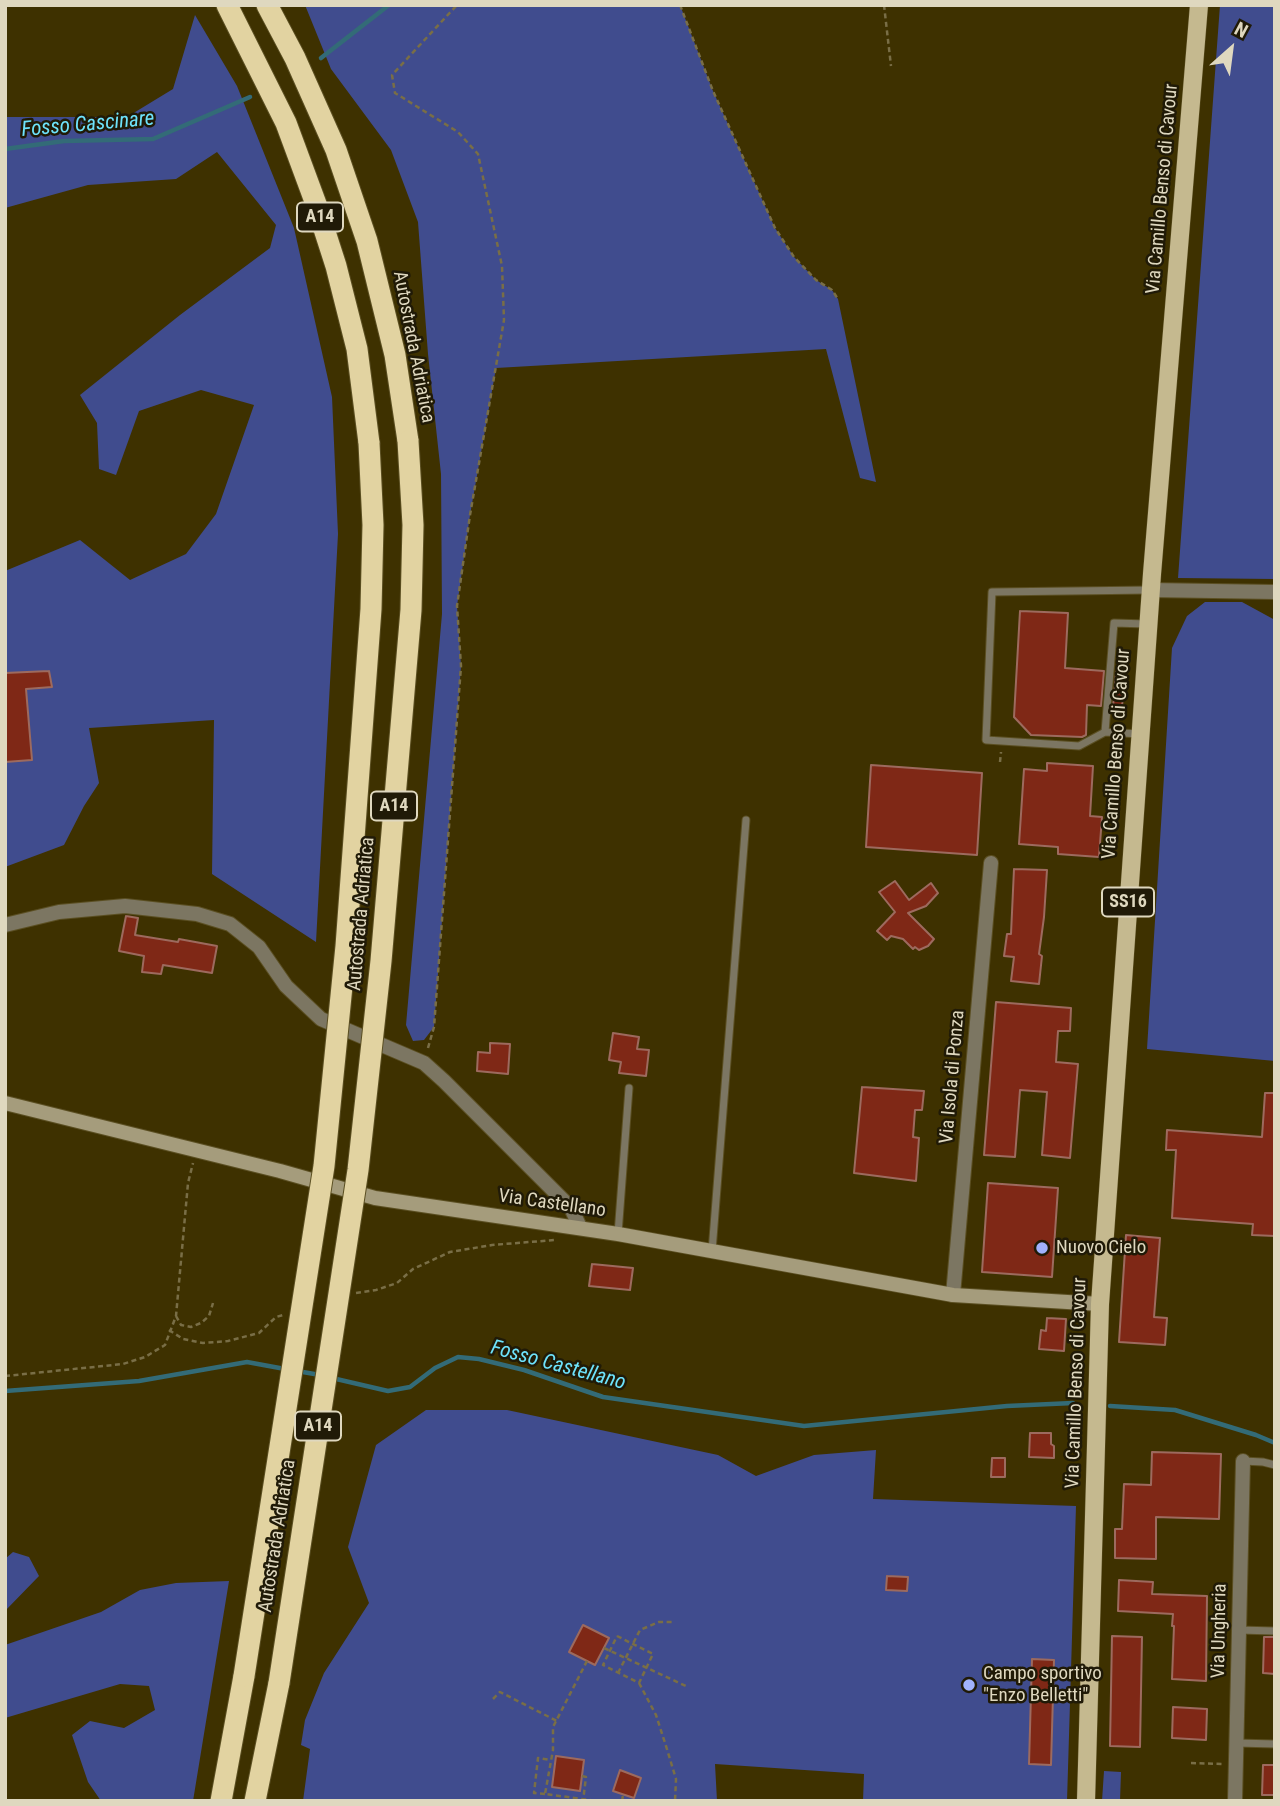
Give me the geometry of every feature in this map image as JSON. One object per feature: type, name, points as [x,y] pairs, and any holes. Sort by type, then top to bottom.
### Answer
[{"type":"highway","name":"Autostrada Adriatica","points":[[221,1801],[244,1676],[324,1166],[367,691],[373,525],[369,443],[357,349],[336,266],[286,122],[228,5]]},
{"type":"highway","name":"Autostrada Adriatica","points":[[255,1801],[279,1683],[358,1170],[382,961],[411,610],[413,525],[408,441],[395,355],[367,240],[336,150],[295,58],[267,5]]},
{"type":"main road","name":"Via Camillo Benso di Cavour","points":[[1086,1801],[1100,1304],[1150,590],[1199,5]]},
{"type":"street","points":[[1150,590],[1275,592]]},
{"type":"street","name":"Via Isola di Ponza","points":[[953,1294],[991,863]]},
{"type":"street","points":[[5,925],[59,912],[125,906],[197,914],[230,924],[259,947],[286,986],[321,1019],[424,1063],[444,1080],[571,1208],[580,1227]]},
{"type":"street","name":"Via Castellano","points":[[5,1103],[280,1171],[375,1198],[580,1227],[953,1294],[1100,1304]]},
{"type":"street","name":"Via Ungheria","points":[[1235,1801],[1243,1461]]},
{"type":"lane","points":[[1140,734],[1105,732],[1079,746],[986,740],[992,592],[1150,590]]},
{"type":"lane","points":[[1105,732],[1114,623],[1148,624]]},
{"type":"lane","points":[[712,1251],[746,820]]},
{"type":"lane","points":[[618,1234],[629,1088]]},
{"type":"lane","points":[[1243,1461],[1275,1465]]},
{"type":"lane","points":[[1239,1630],[1275,1631]]},
{"type":"lane","points":[[1236,1743],[1275,1744]]},
{"type":"path","points":[[424,1063],[434,1027],[461,666],[457,606],[504,320],[502,266],[478,154],[458,132],[395,93],[392,75],[457,5]]},
{"type":"path","points":[[680,5],[713,91],[775,228],[794,257],[816,280],[832,290],[838,299]]},
{"type":"path","points":[[884,5],[891,66]]},
{"type":"path","points":[[5,1376],[123,1364],[145,1357],[165,1345],[176,1316],[190,1173]]},
{"type":"path","points":[[351,1294],[397,1283],[413,1269],[450,1252],[492,1245],[559,1240],[580,1227]]},
{"type":"path","points":[[176,1316],[181,1325],[191,1327],[209,1317],[213,1303]]},
{"type":"path","points":[[169,1330],[183,1339],[203,1343],[228,1340],[259,1333],[276,1317],[288,1312]]},
{"type":"path","points":[[618,1673],[640,1630],[659,1622],[673,1622]]},
{"type":"path","points":[[639,1683],[653,1654],[617,1636],[603,1665],[639,1683],[656,1715],[676,1779],[675,1801]]},
{"type":"path","points":[[604,1648],[688,1687]]},
{"type":"path","points":[[545,1794],[553,1750],[551,1735],[587,1661]]},
{"type":"path","points":[[493,1699],[500,1692],[557,1721]]},
{"type":"path","points":[[550,1760],[538,1758],[534,1793],[597,1801]]},
{"type":"path","points":[[1191,1763],[1236,1764]]},
{"type":"path","points":[[582,1776],[586,1777],[584,1800]]},
{"type":"path","points":[[622,1801],[624,1795]]},
{"type":"shaded area","points":[[305,5],[680,5],[713,91],[775,228],[794,257],[816,280],[832,290],[838,299],[876,482],[860,478],[826,349],[496,368],[457,606],[461,666],[434,1027],[424,1040],[413,1041],[406,1025],[442,614],[441,474],[418,222],[391,150],[331,69]]},
{"type":"shaded area","points":[[1220,5],[1275,5],[1275,579],[1178,578]]},
{"type":"shaded area","points":[[195,15],[237,86],[294,228],[332,397],[338,534],[316,942],[212,874],[214,720],[89,728],[99,783],[64,845],[5,867],[5,762],[32,760],[27,704],[5,690],[52,687],[49,671],[5,673],[5,571],[80,540],[130,580],[186,554],[216,514],[254,405],[201,390],[139,411],[116,475],[99,469],[97,423],[80,395],[270,248],[276,225],[217,152],[176,179],[88,185],[5,208],[5,117],[127,117],[173,89]]},
{"type":"shaded area","points":[[1205,602],[1242,602],[1275,620],[1275,1061],[1147,1049],[1172,648],[1187,616]]},
{"type":"shaded area","points":[[426,1410],[507,1410],[718,1455],[756,1476],[814,1455],[876,1450],[873,1499],[1076,1506],[1067,1801],[863,1801],[864,1774],[715,1764],[717,1801],[303,1801],[310,1749],[301,1745],[305,1720],[324,1673],[369,1603],[348,1547],[376,1445]],"holes":[[[583,1625],[609,1638],[595,1665],[570,1652]],[[556,1756],[584,1760],[580,1791],[552,1787]]]},
{"type":"shaded area","points":[[13,1552],[29,1557],[39,1576],[5,1611],[5,1559]]},
{"type":"shaded area","points":[[229,1581],[193,1801],[101,1801],[88,1782],[72,1735],[90,1721],[124,1728],[155,1710],[149,1686],[120,1684],[5,1718],[5,1645],[101,1612],[140,1590],[176,1583]]},
{"type":"shaded area","points":[[1104,1771],[1121,1772],[1120,1801],[1102,1801]]},
{"type":"building","points":[[1020,611],[1068,613],[1065,668],[1104,671],[1101,706],[1087,705],[1086,735],[1031,735],[1014,717]]},
{"type":"building","points":[[49,671],[52,687],[26,689],[32,760],[5,762],[5,673]]},
{"type":"building","points":[[1116,672],[1124,673],[1122,708],[1113,707]]},
{"type":"building","points":[[1047,763],[1093,766],[1090,816],[1102,817],[1099,857],[1058,854],[1058,847],[1019,844],[1024,769],[1047,771]]},
{"type":"building","points":[[871,765],[982,773],[977,855],[866,847]]},
{"type":"building","points":[[1014,869],[1047,870],[1039,954],[1042,956],[1039,984],[1011,981],[1014,957],[1004,956],[1007,934],[1011,934]]},
{"type":"building","points":[[895,881],[909,900],[931,883],[938,893],[926,906],[908,913],[934,939],[919,950],[915,947],[913,949],[903,939],[891,936],[887,940],[877,931],[895,912],[879,892]]},
{"type":"building","points":[[126,916],[138,918],[135,935],[217,946],[212,973],[163,965],[161,974],[142,972],[144,956],[119,951]]},
{"type":"building","points":[[996,1002],[1071,1008],[1070,1031],[1058,1031],[1056,1062],[1078,1064],[1070,1158],[1042,1155],[1047,1092],[1020,1090],[1015,1157],[984,1155]]},
{"type":"building","points":[[613,1033],[639,1037],[637,1049],[649,1050],[646,1076],[619,1073],[621,1062],[609,1060]]},
{"type":"building","points":[[490,1043],[510,1044],[508,1074],[477,1071],[478,1052],[490,1053]]},
{"type":"building","points":[[862,1087],[924,1091],[922,1110],[915,1110],[913,1137],[919,1138],[916,1181],[854,1173]]},
{"type":"building","points":[[1265,1093],[1275,1093],[1275,1236],[1252,1235],[1253,1224],[1172,1218],[1176,1150],[1166,1150],[1167,1130],[1262,1137]]},
{"type":"building","points":[[988,1183],[1058,1188],[1052,1277],[982,1272]]},
{"type":"building","points":[[1126,1235],[1160,1238],[1154,1317],[1167,1318],[1165,1345],[1119,1342]]},
{"type":"building","points":[[592,1264],[633,1268],[630,1290],[589,1286]]},
{"type":"building","points":[[1047,1318],[1066,1319],[1064,1351],[1039,1349],[1041,1330],[1046,1331]]},
{"type":"building","points":[[1030,1433],[1051,1433],[1054,1458],[1029,1457]]},
{"type":"building","points":[[1152,1452],[1221,1454],[1219,1519],[1156,1517],[1156,1559],[1115,1558],[1115,1529],[1122,1529],[1124,1484],[1151,1485]]},
{"type":"building","points":[[992,1458],[1005,1458],[1005,1477],[991,1477]]},
{"type":"building","points":[[887,1576],[908,1577],[907,1591],[886,1590]]},
{"type":"building","points":[[1119,1580],[1153,1582],[1152,1594],[1207,1596],[1206,1681],[1172,1679],[1173,1614],[1118,1611]]},
{"type":"building","points":[[583,1625],[609,1638],[595,1665],[569,1652]]},
{"type":"building","points":[[1112,1636],[1142,1637],[1140,1747],[1110,1746]]},
{"type":"building","points":[[1264,1637],[1275,1637],[1275,1674],[1263,1673]]},
{"type":"building","points":[[1032,1659],[1054,1660],[1051,1765],[1029,1764]]},
{"type":"building","points":[[1173,1707],[1207,1709],[1206,1740],[1172,1738]]},
{"type":"building","points":[[556,1756],[584,1760],[580,1791],[552,1787]]},
{"type":"building","points":[[1263,1765],[1275,1765],[1275,1795],[1262,1795]]},
{"type":"building","points":[[620,1770],[641,1778],[634,1798],[613,1791]]},
{"type":"waterway","name":"Fosso Cascinare","points":[[321,58],[389,5]]},
{"type":"waterway","name":"Fosso Cascinare","points":[[5,149],[64,141],[153,139],[250,97]]},
{"type":"waterway","name":"Fosso Castellano","points":[[332,1378],[388,1391],[410,1387],[435,1368],[458,1357],[479,1359],[524,1370],[603,1397],[804,1426],[1007,1406],[1073,1403]]},
{"type":"waterway","name":"Fosso Castellano","points":[[5,1391],[139,1381],[247,1362],[285,1369]]},
{"type":"waterway","name":"Fosso Castellano","points":[[297,1371],[320,1375]]},
{"type":"waterway","name":"Fosso Castellano","points":[[1110,1406],[1175,1410],[1275,1443]]},
{"type":"place","name":"Nuovo Cielo","points":[[1042,1248]]},
{"type":"place","name":"Campo sportivo \"Enzo Belletti\"","points":[[969,1685]]}]
